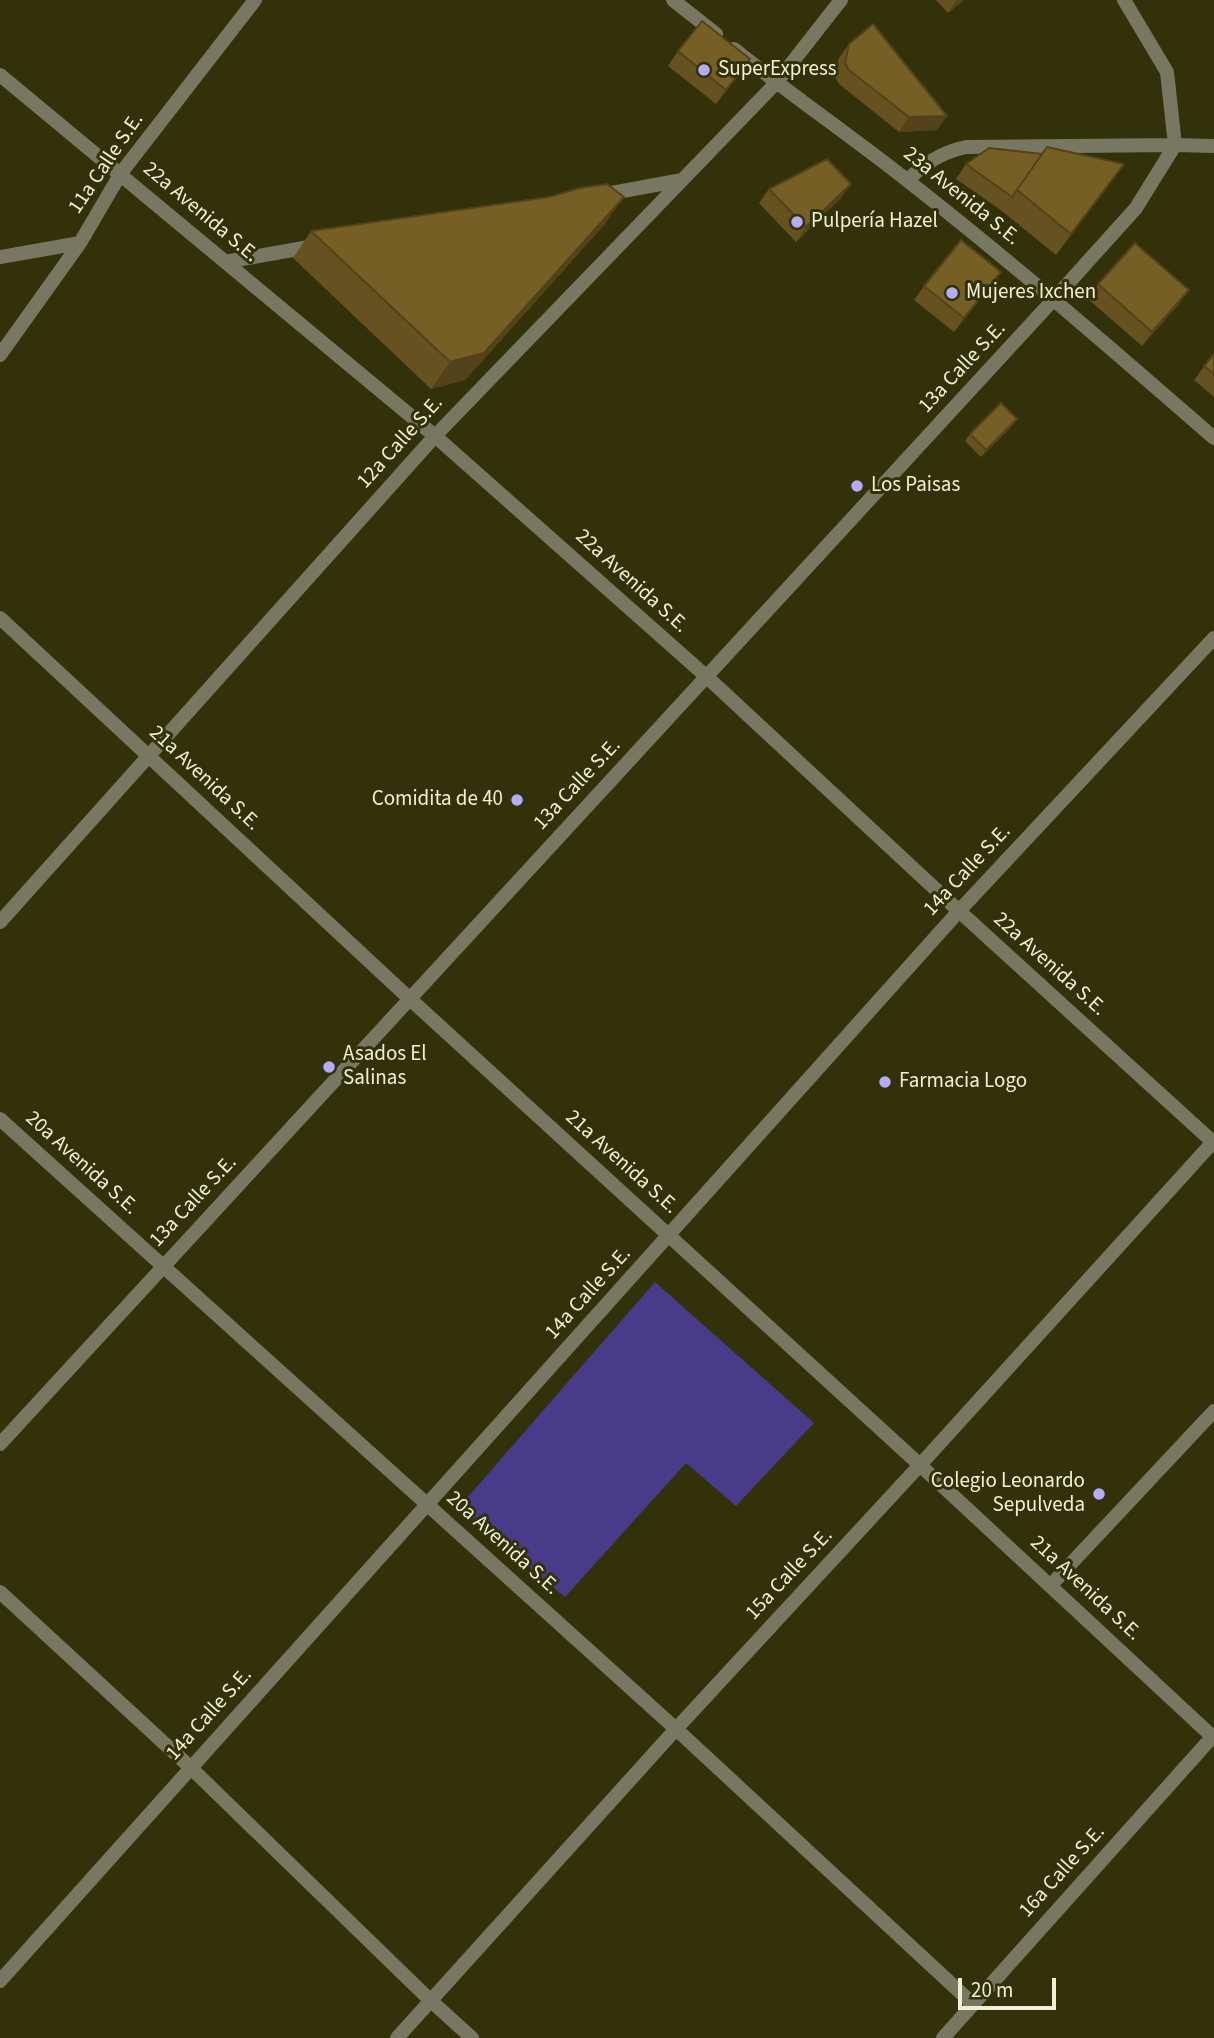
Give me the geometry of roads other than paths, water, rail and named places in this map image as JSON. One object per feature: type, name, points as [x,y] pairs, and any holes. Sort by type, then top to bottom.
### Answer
[{"type":"street","name":"11a Calle S.E.","points":[[0,355],[80,243],[121,173],[255,0]]},
{"type":"street","name":"23a Avenida S.E.","points":[[673,0],[776,83],[907,180],[1054,299],[1214,438]]},
{"type":"street","name":"12a Calle S.E.","points":[[0,922],[435,436],[776,83],[841,0]]},
{"type":"street","points":[[1124,0],[1167,72],[1175,145]]},
{"type":"street","name":"22a Avenida S.E.","points":[[0,75],[435,436],[707,677],[959,911],[1214,1142]]},
{"type":"street","name":"13a Calle S.E.","points":[[0,1444],[1054,299],[1136,208],[1175,145]]},
{"type":"street","points":[[907,180],[932,159],[948,151],[966,147],[1214,146]]},
{"type":"street","points":[[588,197],[682,180]]},
{"type":"street","points":[[0,257],[80,243]]},
{"type":"street","points":[[225,262],[332,243]]},
{"type":"street","name":"21a Avenida S.E.","points":[[0,618],[1213,1737]]},
{"type":"street","name":"14a Calle S.E.","points":[[0,1981],[959,911],[1214,638]]},
{"type":"street","name":"20a Avenida S.E.","points":[[0,1119],[676,1729],[973,2004]]},
{"type":"street","name":"15a Calle S.E.","points":[[397,2038],[1214,1142]]},
{"type":"street","points":[[1050,1586],[1214,1411]]},
{"type":"street","points":[[0,1592],[191,1768],[472,2038]]},
{"type":"street","name":"16a Calle S.E.","points":[[943,2038],[1213,1737]]},
{"type":"place","name":"SuperExpress","points":[[704,70]]},
{"type":"place","name":"Pulpería Hazel","points":[[797,222]]},
{"type":"place","name":"Mujeres Ixchen","points":[[952,293]]},
{"type":"place","name":"Los Paisas","points":[[857,486]]},
{"type":"place","name":"Comidita de 40","points":[[517,800]]},
{"type":"place","name":"Asados El Salinas","points":[[329,1067]]},
{"type":"place","name":"Farmacia Logo","points":[[885,1082]]},
{"type":"place","name":"Colegio Leonardo Sepulveda","points":[[1099,1494]]}]
